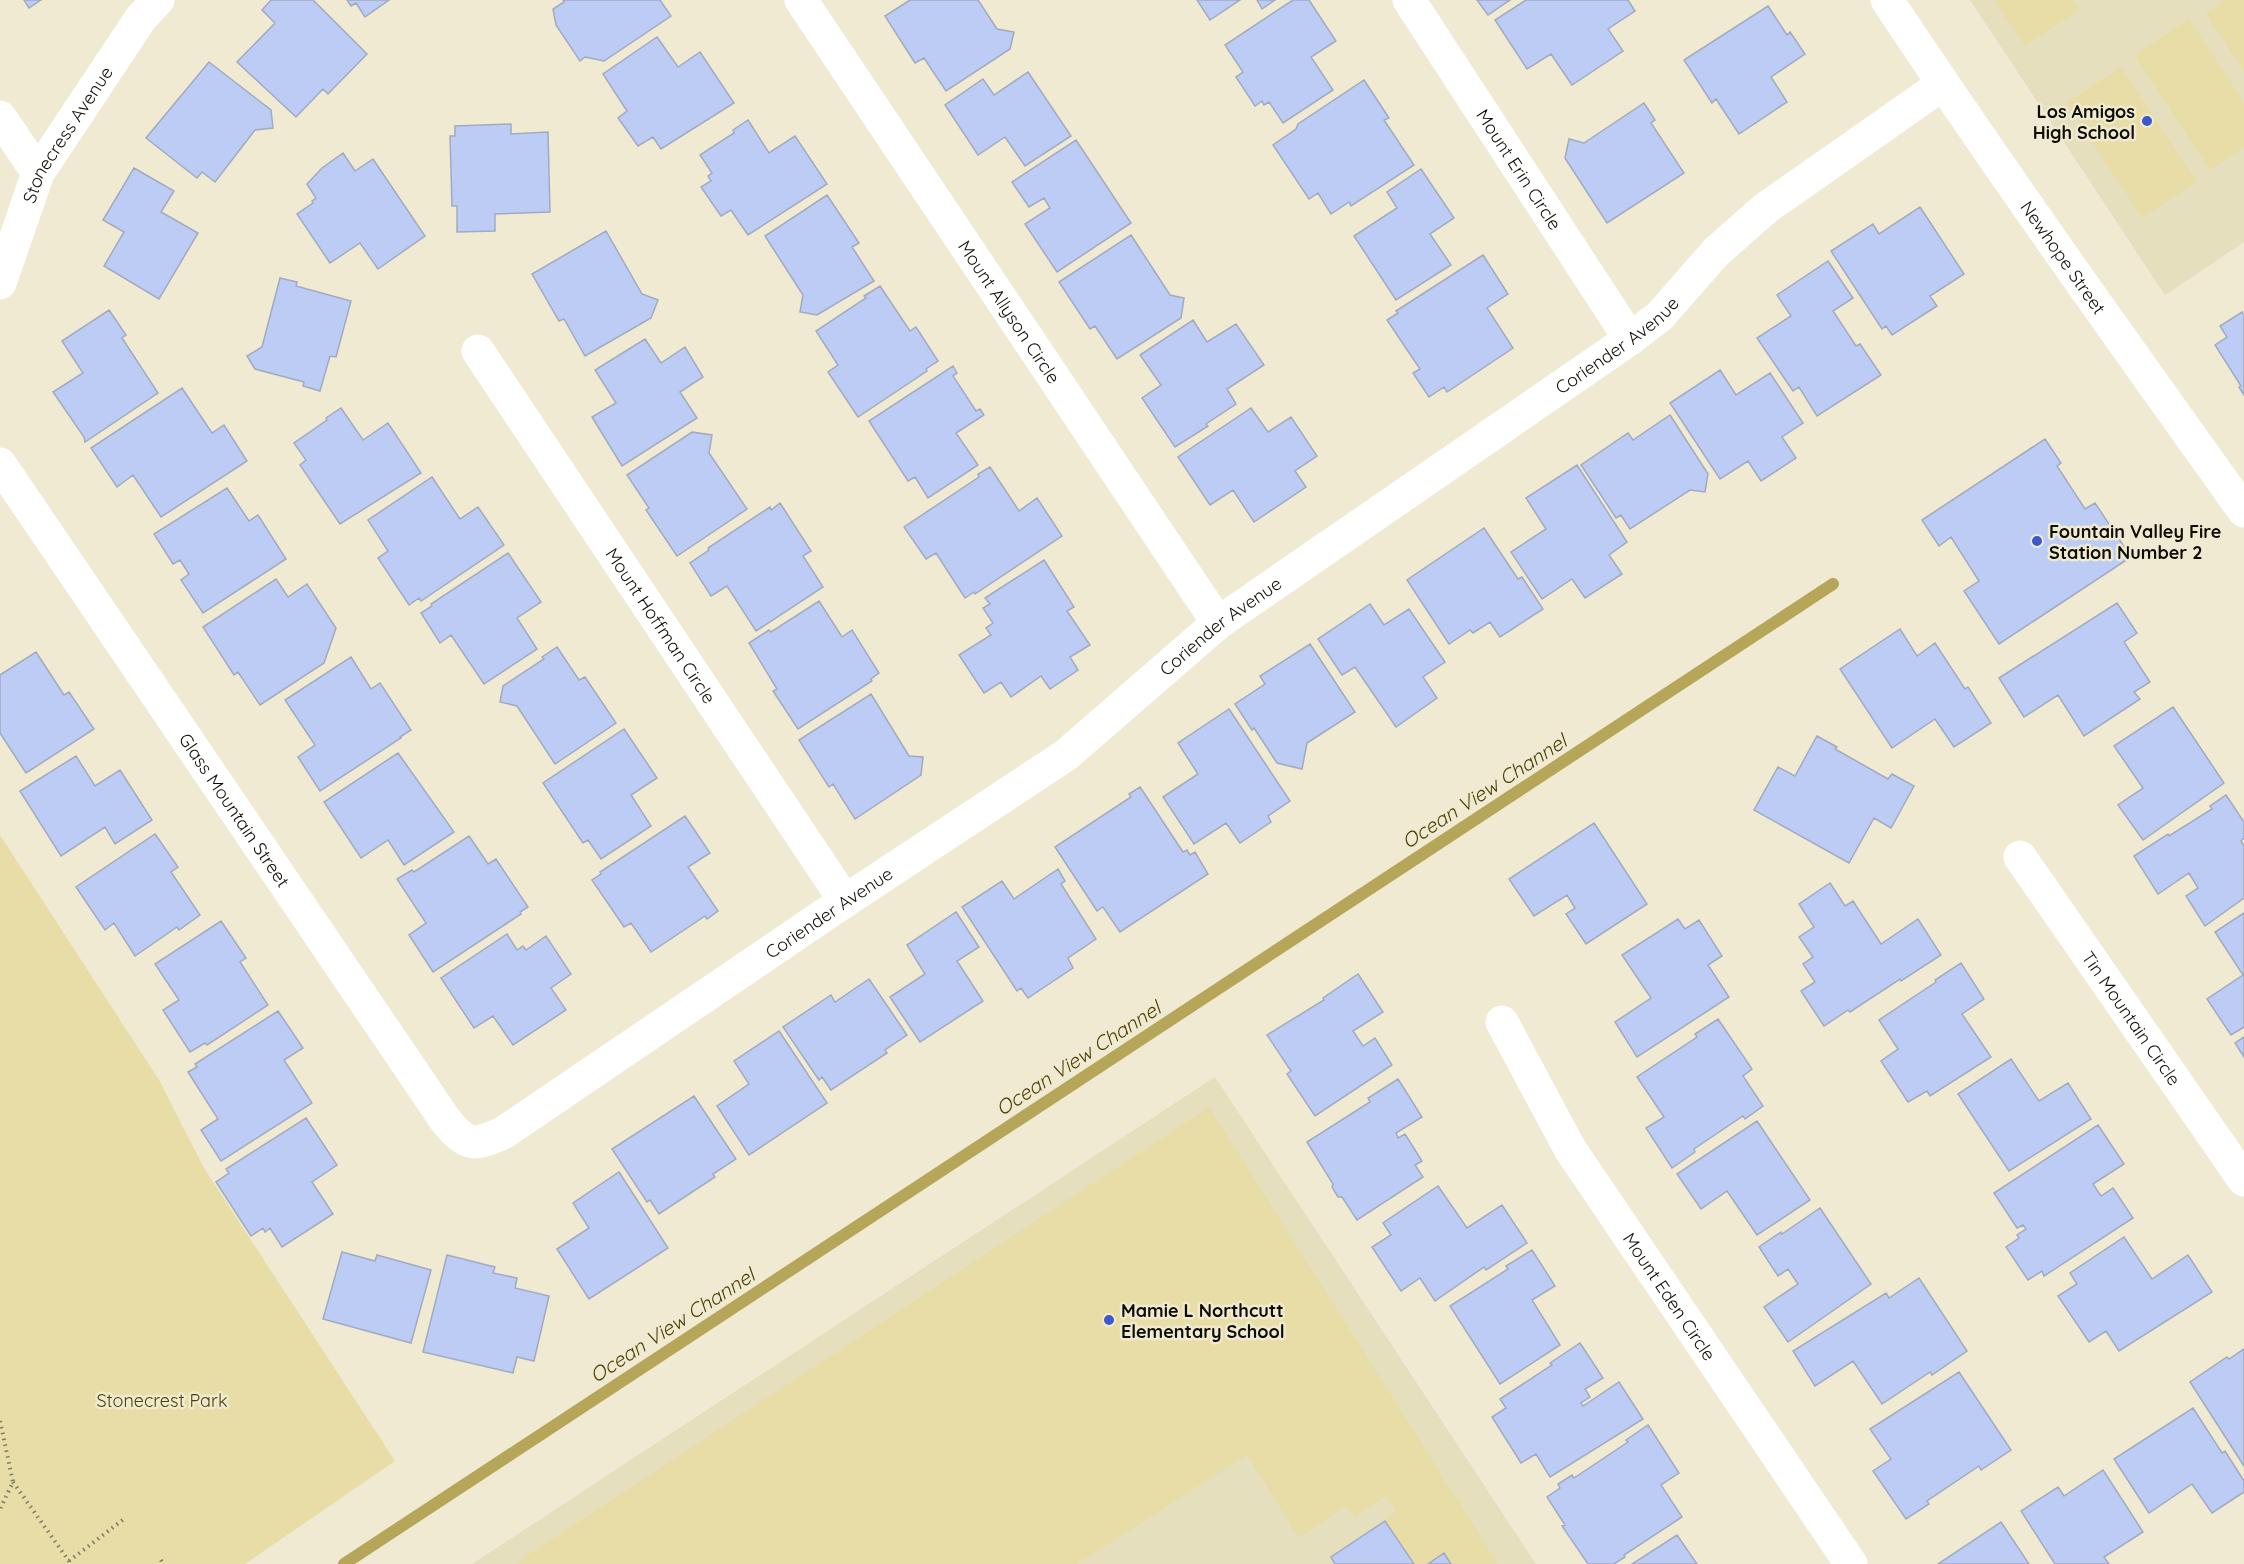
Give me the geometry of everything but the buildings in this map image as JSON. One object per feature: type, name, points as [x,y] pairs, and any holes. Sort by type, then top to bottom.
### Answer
[{"type":"street","name":"Stonecress Avenue","points":[[0,284],[38,173],[141,18],[158,0]]},
{"type":"street","name":"Mount Allyson Circle","points":[[801,0],[1218,623]]},
{"type":"street","name":"Mount Erin Circle","points":[[1409,0],[1630,339]]},
{"type":"street","name":"Newhope Street","points":[[1887,0],[2092,299],[2244,511]]},
{"type":"street","name":"Coriender Avenue","points":[[480,1143],[503,1133],[845,901],[1066,755],[1218,623],[1630,339],[1660,316],[1716,252],[1766,208],[1943,84]]},
{"type":"street","points":[[0,117],[38,173]]},
{"type":"street","name":"Mount Hoffman Circle","points":[[478,351],[845,901]]},
{"type":"street","name":"Glass Mountain Street","points":[[0,464],[446,1121],[460,1138],[480,1143]]},
{"type":"street","name":"Tin Mountain Circle","points":[[2020,857],[2244,1180]]},
{"type":"street","name":"Mount Eden Circle","points":[[1502,1022],[1570,1149],[1851,1564]]},
{"type":"path","points":[[0,1421],[13,1482],[70,1562],[124,1519]]},
{"type":"path","points":[[0,1509],[13,1482]]},
{"type":"shaded area","name":"Los Amigos High School","points":[[1970,0],[2244,0],[2244,242],[2165,295]]},
{"type":"shaded area","name":"Mamie L Northcutt Elementary School","points":[[1215,1077],[1536,1564],[472,1564]]},
{"type":"green space","points":[[1994,0],[2073,0],[2079,10],[2025,46]]},
{"type":"green space","points":[[2225,0],[2244,0],[2244,71],[2205,13]]},
{"type":"green space","points":[[2189,19],[2244,102],[2244,147],[2210,170],[2134,55]]},
{"type":"green space","points":[[2121,67],[2197,182],[2142,218],[2066,103]]},
{"type":"green space","name":"Stonecrest Park","points":[[0,835],[159,1080],[204,1168],[395,1461],[245,1564],[0,1564]]},
{"type":"green space","name":"Mamie L Northcutt Elementary School","points":[[1209,1107],[1498,1564],[1414,1564],[1385,1521],[1396,1511],[1386,1495],[1355,1517],[1346,1506],[1299,1538],[1247,1455],[1077,1564],[514,1564]]},
{"type":"waterway","name":"Ocean View Channel","points":[[344,1564],[1833,584]]},
{"type":"place","name":"Los Amigos High School","points":[[2147,121]]},
{"type":"place","name":"Fountain Valley Fire Station Number 2","points":[[2037,541]]},
{"type":"place","name":"Mamie L Northcutt Elementary School","points":[[1109,1320]]}]
